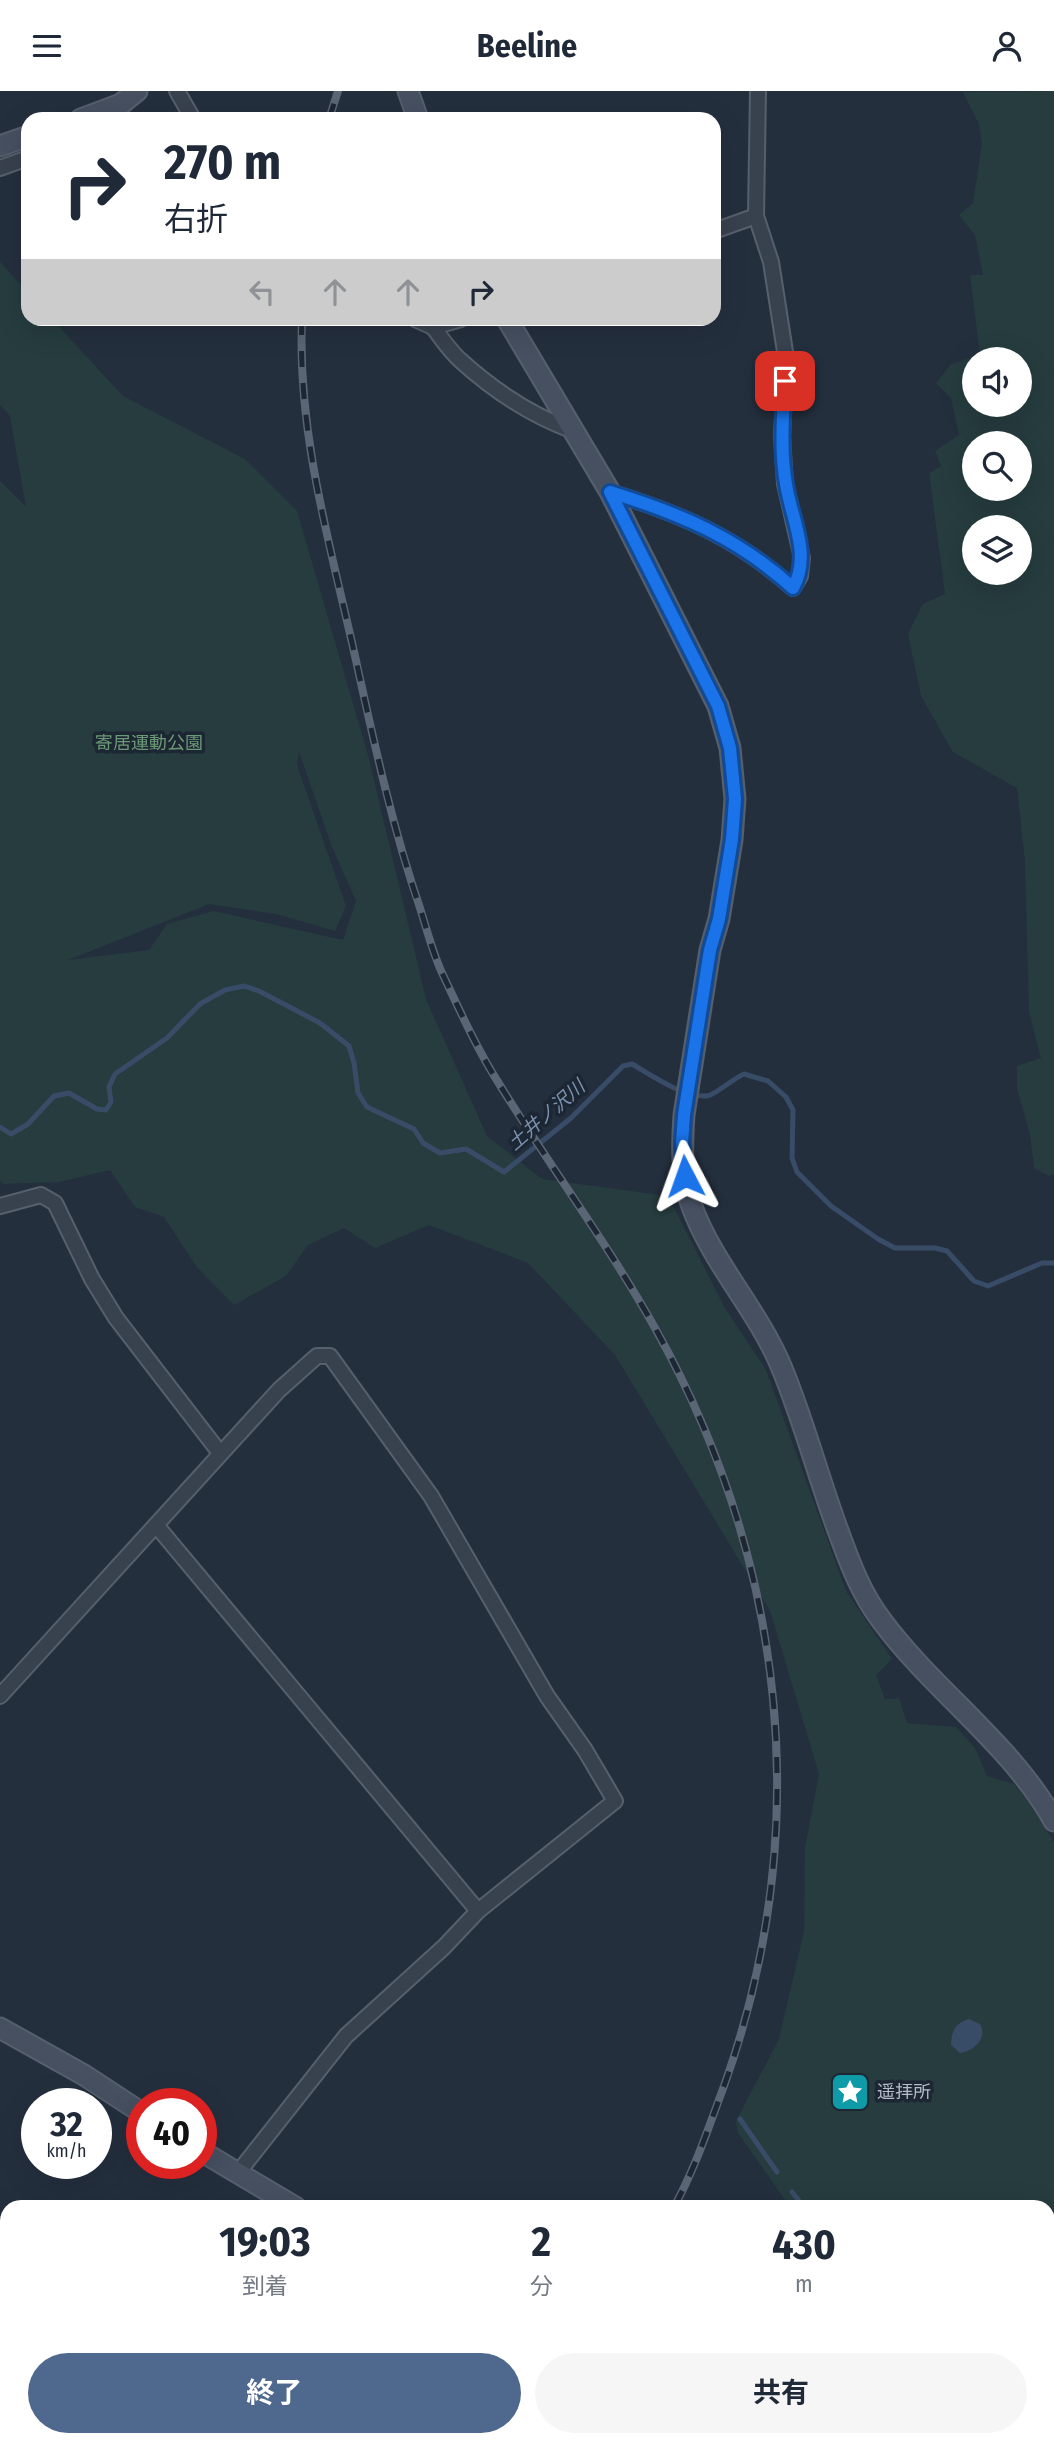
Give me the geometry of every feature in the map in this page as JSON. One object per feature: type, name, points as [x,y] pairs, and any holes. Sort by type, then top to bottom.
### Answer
[{"type":"street","points":[[113,112],[137,91]]},
{"type":"street","points":[[177,91],[189,112]]},
{"type":"street","points":[[408,91],[416,112]]},
{"type":"street","points":[[610,492],[692,520],[743,549],[793,588],[800,576],[802,558],[786,484],[782,436],[786,358],[771,263],[756,216],[758,91]]},
{"type":"street","points":[[0,146],[21,139]]},
{"type":"street","points":[[0,168],[21,160]]},
{"type":"street","points":[[721,228],[756,216]]},
{"type":"street","points":[[436,326],[433,327],[458,359],[495,388],[550,422],[574,431]]},
{"type":"street","points":[[511,326],[610,492],[718,706],[730,748],[735,799],[732,839],[719,919],[710,950],[684,1115],[682,1143],[690,1201],[716,1255],[780,1364],[859,1585],[881,1619],[914,1659],[1017,1770],[1054,1821]]},
{"type":"street","points":[[0,1206],[41,1195],[55,1203],[92,1279],[116,1318],[220,1453]]},
{"type":"street","points":[[0,1696],[279,1390],[317,1356],[330,1356],[431,1496],[547,1696],[585,1749],[615,1801],[478,1911],[444,1947],[346,2036],[237,2174]]},
{"type":"street","points":[[156,1525],[478,1911]]},
{"type":"street","points":[[0,2028],[84,2075],[126,2103]]},
{"type":"street","points":[[217,2161],[283,2200]]},
{"type":"green space","points":[[1054,91],[1054,1174],[1049,1176],[1034,1168],[1030,1134],[1017,1089],[1017,1066],[1041,1058],[1029,1012],[1025,861],[1017,788],[953,752],[921,696],[908,634],[923,604],[945,594],[929,473],[941,466],[935,451],[959,435],[951,398],[936,383],[951,364],[962,361],[962,417],[1032,417],[1032,347],[979,347],[970,275],[983,275],[975,235],[959,215],[973,203],[982,143],[979,124],[963,92]]},
{"type":"green space","name":"寄居運動公園","points":[[0,262],[21,284],[21,326],[58,326],[123,396],[245,459],[297,511],[368,755],[426,999],[487,1136],[542,1179],[668,1196],[725,1308],[766,1370],[846,1591],[892,1659],[876,1675],[885,1699],[899,1698],[907,1723],[956,1727],[975,1748],[987,1776],[1014,1784],[1054,1842],[1054,2200],[785,2200],[738,2133],[736,2121],[779,2039],[804,1931],[805,1848],[819,1774],[770,1611],[615,1355],[528,1263],[429,1225],[375,1248],[344,1228],[308,1245],[286,1276],[234,1305],[196,1266],[164,1217],[135,1207],[110,1170],[59,1182],[4,1184],[0,1180],[0,481],[26,507],[10,416],[0,405]],"holes":[[[299,752],[332,847],[356,901],[343,940],[213,911],[167,924],[149,950],[68,960],[209,904],[276,914],[335,931],[346,906],[297,765]]]},
{"type":"water","points":[[969,2019],[980,2024],[981,2039],[975,2047],[960,2053],[951,2045],[952,2036],[957,2026]]},
{"type":"waterway","name":"土井ノ沢川","points":[[0,1127],[11,1134],[28,1124],[54,1096],[69,1093],[97,1109],[106,1110],[111,1102],[109,1087],[115,1074],[167,1038],[200,1004],[225,990],[244,986],[320,1023],[349,1046],[358,1093],[367,1107],[414,1129],[423,1143],[440,1153],[466,1149],[504,1172],[571,1118],[623,1066],[632,1064],[668,1085],[698,1096],[710,1095],[744,1074],[768,1081],[786,1097],[793,1110],[792,1158],[797,1172],[831,1206],[878,1239],[895,1248],[935,1248],[947,1251],[974,1281],[988,1286],[1042,1263],[1054,1263]]},
{"type":"waterway","points":[[740,2119],[777,2172]]},
{"type":"waterway","points":[[792,2192],[798,2200]]},
{"type":"railway","points":[[331,112],[338,91]]},
{"type":"railway","points":[[302,326],[305,406],[327,536],[385,788],[439,967],[490,1069],[618,1266],[655,1328],[700,1418],[734,1510],[759,1604],[773,1700],[777,1796],[770,1893],[753,1990],[724,2086],[678,2200]]},
{"type":"place","name":"遥拝所","points":[[850,2092]]},
{"type":"route","points":[[685,1176],[682,1143],[684,1115],[710,950],[719,919],[732,839],[735,799],[730,748],[718,706],[610,492],[692,520],[743,549],[793,588],[800,576],[802,558],[786,484],[782,436],[785,381]]}]
